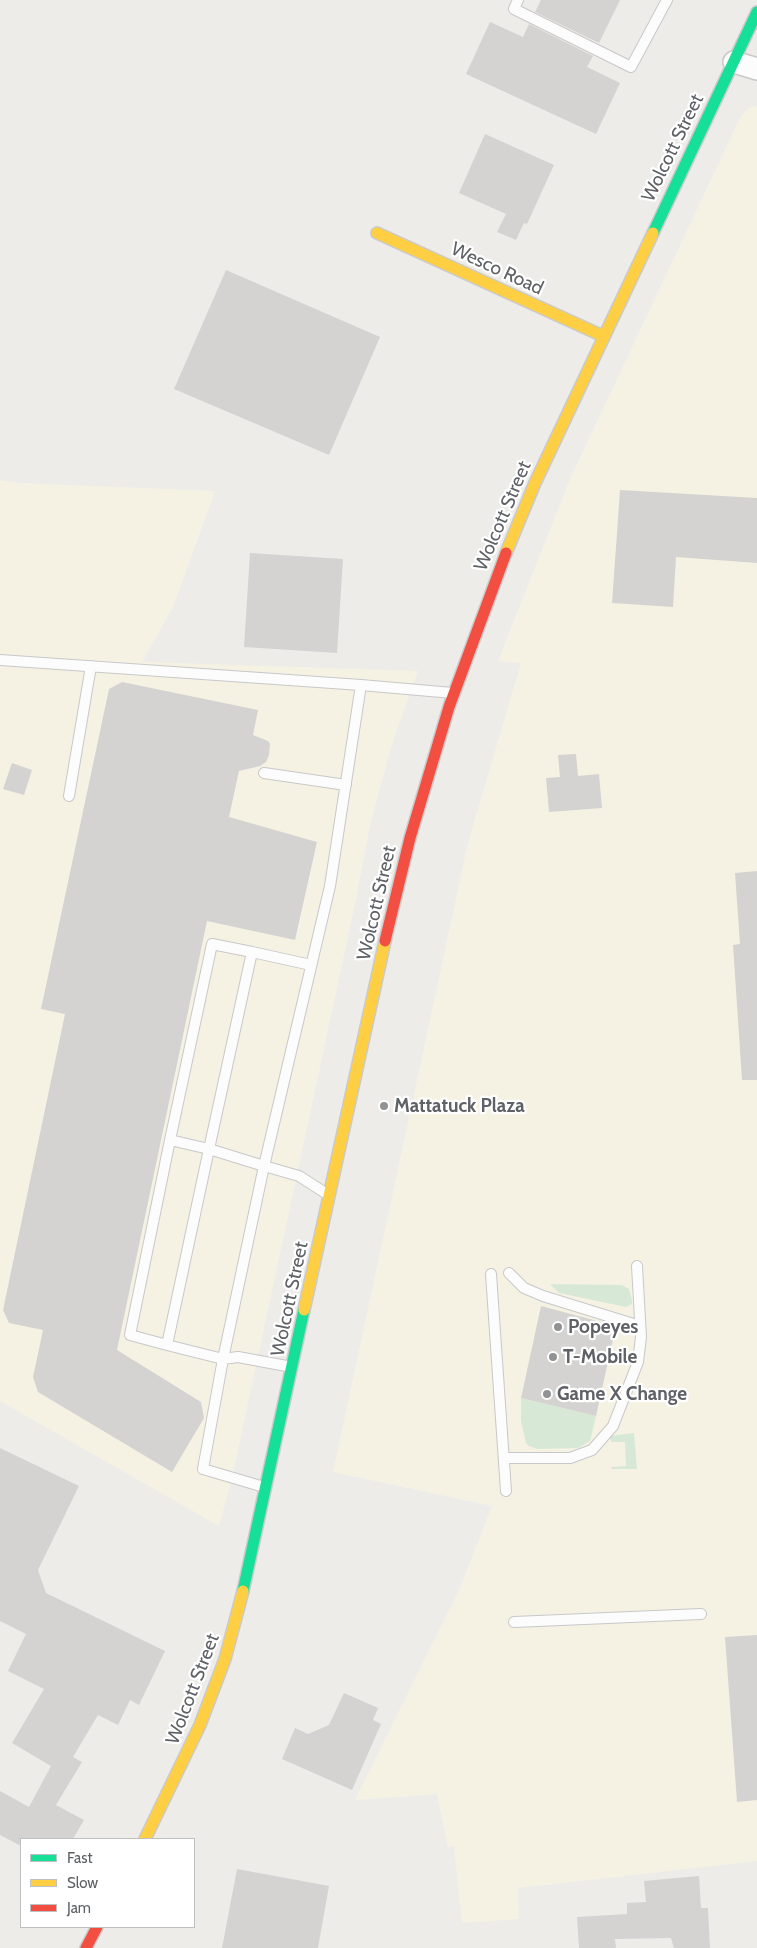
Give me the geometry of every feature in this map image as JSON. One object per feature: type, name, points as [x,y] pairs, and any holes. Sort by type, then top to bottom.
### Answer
[{"type":"main road","name":"Wolcott Street","points":[[146,1838],[188,1753],[225,1659],[241,1603],[368,1016],[408,847],[428,774],[454,693],[512,535],[602,336],[757,12]]},
{"type":"main road","name":"Wesco Road","points":[[377,233],[602,336]]},
{"type":"main road","points":[[86,1948],[96,1928]]},
{"type":"street","points":[[734,62],[757,68]]},
{"type":"lane","points":[[518,0],[514,9],[631,68],[667,0]]},
{"type":"lane","points":[[0,660],[454,693]]},
{"type":"lane","points":[[69,796],[91,666]]},
{"type":"lane","points":[[266,1488],[203,1469],[223,1358],[264,1166],[330,886],[361,685]]},
{"type":"lane","points":[[264,773],[346,785]]},
{"type":"lane","points":[[293,1367],[238,1358],[223,1358],[130,1335],[212,944],[311,965]]},
{"type":"lane","points":[[167,1345],[252,952]]},
{"type":"lane","points":[[170,1140],[209,1149],[299,1176],[330,1196]]},
{"type":"lane","points":[[504,1458],[570,1458],[592,1450],[613,1426],[638,1362],[640,1326],[636,1266]]},
{"type":"lane","points":[[509,1273],[524,1288],[543,1296],[640,1326]]},
{"type":"lane","points":[[491,1274],[506,1491]]},
{"type":"lane","points":[[514,1622],[701,1614]]},
{"type":"shaded area","name":"Mattatuck Plaza","points":[[757,106],[757,1861],[518,1888],[519,1919],[462,1923],[454,1846],[448,1847],[437,1794],[355,1800],[460,1588],[492,1506],[333,1472],[468,843],[521,663],[498,661],[570,479],[741,116],[749,108]]},
{"type":"shaded area","points":[[0,480],[19,483],[215,491],[173,607],[142,662],[418,671],[393,741],[371,821],[355,904],[231,1482],[219,1526],[0,1401]]},
{"type":"green space","points":[[550,1284],[622,1285],[629,1289],[632,1304],[626,1307],[559,1293]]},
{"type":"green space","points":[[521,1398],[596,1416],[590,1441],[578,1448],[537,1449],[529,1446],[526,1443],[521,1421]]},
{"type":"green space","points":[[634,1433],[637,1469],[612,1469],[611,1467],[626,1466],[625,1442],[611,1442],[610,1436]]},
{"type":"building","points":[[541,0],[620,0],[599,43],[535,12]]},
{"type":"building","points":[[490,22],[523,37],[529,24],[593,56],[587,67],[620,83],[596,134],[466,74]]},
{"type":"building","points":[[485,134],[554,165],[527,224],[524,223],[516,240],[497,232],[506,214],[459,193]]},
{"type":"building","points":[[226,270],[380,337],[329,455],[174,389]]},
{"type":"building","points":[[620,490],[757,498],[757,563],[676,557],[673,607],[612,603]]},
{"type":"building","points":[[250,553],[343,559],[337,653],[244,647]]},
{"type":"building","points":[[122,682],[258,710],[253,735],[268,741],[270,744],[269,755],[266,762],[260,766],[239,771],[229,817],[317,842],[295,940],[207,921],[117,1350],[201,1402],[204,1418],[172,1472],[38,1392],[33,1377],[43,1330],[9,1323],[3,1310],[65,1014],[41,1009],[109,689]]},
{"type":"building","points":[[576,754],[578,776],[599,774],[602,808],[549,812],[546,778],[560,777],[558,755]]},
{"type":"building","points":[[12,763],[32,770],[24,795],[3,789]]},
{"type":"building","points":[[757,871],[757,1080],[742,1080],[733,945],[740,944],[735,873]]},
{"type":"building","points":[[541,1306],[616,1326],[596,1416],[521,1398]]},
{"type":"building","points":[[0,1448],[79,1486],[38,1570],[46,1593],[165,1651],[139,1705],[130,1700],[118,1725],[98,1715],[73,1757],[82,1762],[56,1805],[84,1820],[74,1838],[20,1838],[20,1845],[0,1835],[0,1791],[29,1807],[51,1766],[12,1743],[44,1689],[8,1671],[26,1634],[0,1621]]},
{"type":"building","points":[[757,1635],[757,1800],[737,1802],[725,1637]]},
{"type":"building","points":[[344,1693],[378,1708],[373,1720],[381,1724],[352,1790],[282,1759],[295,1728],[308,1734],[329,1725]]},
{"type":"building","points":[[237,1869],[329,1886],[318,1948],[222,1948]]},
{"type":"building","points":[[699,1876],[701,1908],[708,1908],[710,1948],[674,1948],[671,1938],[615,1939],[616,1948],[579,1948],[577,1917],[627,1914],[627,1903],[646,1902],[644,1881]]},
{"type":"traffic: fast","points":[[653,233],[757,12]]},
{"type":"traffic: fast","points":[[243,1591],[304,1310]]},
{"type":"traffic: slow","points":[[377,233],[603,336]]},
{"type":"traffic: slow","points":[[506,553],[535,483],[653,233]]},
{"type":"traffic: slow","points":[[304,1310],[385,941]]},
{"type":"traffic: slow","points":[[145,1838],[200,1725],[225,1659],[243,1591]]},
{"type":"traffic: jam","points":[[385,941],[410,838],[449,707],[506,553]]},
{"type":"traffic: jam","points":[[86,1948],[96,1928]]},
{"type":"place","name":"Mattatuck Plaza","points":[[384,1106]]},
{"type":"place","name":"Popeyes","points":[[558,1327]]},
{"type":"place","name":"T-Mobile","points":[[553,1357]]},
{"type":"place","name":"Game X Change","points":[[547,1394]]}]
